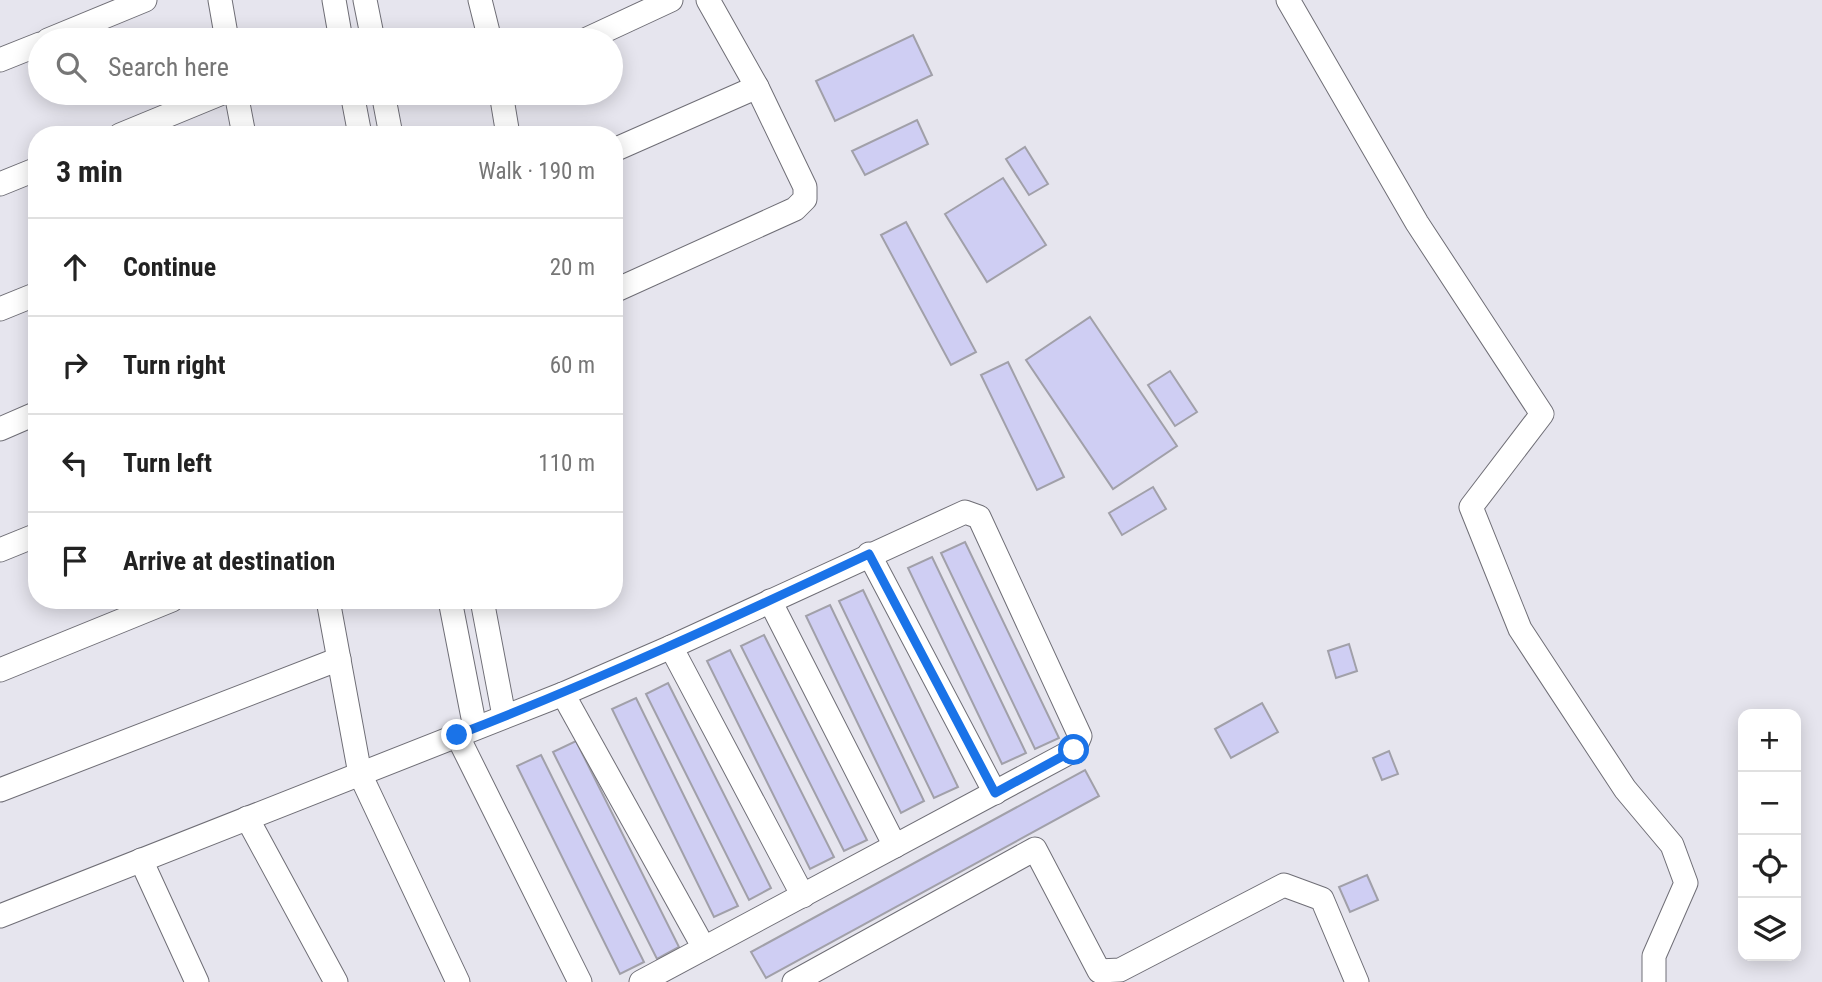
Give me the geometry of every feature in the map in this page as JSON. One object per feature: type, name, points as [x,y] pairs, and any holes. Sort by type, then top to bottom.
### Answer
[{"type":"street","points":[[77,28],[145,0]]},
{"type":"street","points":[[220,0],[225,28]]},
{"type":"street","points":[[334,0],[339,28]]},
{"type":"street","points":[[365,0],[371,28]]},
{"type":"street","points":[[481,0],[487,28]]},
{"type":"street","points":[[611,28],[671,0]]},
{"type":"street","points":[[623,287],[795,209],[805,199],[805,187],[757,87],[708,0]]},
{"type":"street","points":[[1287,0],[1417,223],[1542,414],[1471,507],[1520,629],[1625,789],[1672,845],[1686,883],[1654,956],[1654,982]]},
{"type":"street","points":[[0,61],[28,49]]},
{"type":"street","points":[[623,146],[757,87]]},
{"type":"street","points":[[142,126],[193,105]]},
{"type":"street","points":[[238,105],[242,126]]},
{"type":"street","points":[[354,105],[358,126]]},
{"type":"street","points":[[385,105],[389,126]]},
{"type":"street","points":[[503,105],[506,126]]},
{"type":"street","points":[[0,184],[28,173]]},
{"type":"street","points":[[0,309],[28,298]]},
{"type":"street","points":[[0,429],[28,418]]},
{"type":"street","points":[[0,916],[563,694],[965,512],[979,517],[1080,736],[1074,750],[641,982]]},
{"type":"street","points":[[0,550],[28,539]]},
{"type":"street","points":[[869,554],[995,793]]},
{"type":"street","points":[[770,601],[895,846]]},
{"type":"street","points":[[0,670],[150,609]]},
{"type":"street","points":[[330,609],[360,774],[458,982]]},
{"type":"street","points":[[451,609],[466,732],[580,982]]},
{"type":"street","points":[[483,609],[504,716]]},
{"type":"street","points":[[671,647],[803,896]]},
{"type":"street","points":[[0,790],[339,659]]},
{"type":"street","points":[[563,694],[704,948]]},
{"type":"street","points":[[247,818],[336,982]]},
{"type":"street","points":[[794,982],[1035,849],[1099,971],[1121,970],[1284,885],[1322,899],[1357,982]]},
{"type":"street","points":[[141,860],[197,982]]},
{"type":"building","points":[[913,35],[932,75],[835,121],[816,81]]},
{"type":"building","points":[[917,120],[928,144],[865,175],[852,151]]},
{"type":"building","points":[[1025,147],[1048,184],[1029,195],[1006,159]]},
{"type":"building","points":[[1003,178],[1046,245],[987,282],[945,214]]},
{"type":"building","points":[[906,222],[976,352],[951,365],[881,235]]},
{"type":"building","points":[[1090,317],[1177,446],[1113,489],[1026,360]]},
{"type":"building","points":[[1008,362],[1064,477],[1037,490],[981,375]]},
{"type":"building","points":[[1170,371],[1197,412],[1175,426],[1148,385]]},
{"type":"building","points":[[1153,487],[1166,509],[1122,535],[1109,513]]},
{"type":"building","points":[[965,542],[1059,738],[1035,749],[941,553]]},
{"type":"building","points":[[932,557],[1026,753],[1002,764],[908,568]]},
{"type":"building","points":[[863,590],[958,787],[934,798],[839,601]]},
{"type":"building","points":[[830,605],[924,801],[901,813],[806,616]]},
{"type":"building","points":[[764,635],[867,840],[844,851],[741,646]]},
{"type":"building","points":[[1349,644],[1357,671],[1336,678],[1328,651]]},
{"type":"building","points":[[730,650],[834,857],[810,869],[707,661]]},
{"type":"building","points":[[668,683],[771,888],[749,900],[646,694]]},
{"type":"building","points":[[636,698],[738,906],[714,917],[612,709]]},
{"type":"building","points":[[1262,703],[1278,732],[1231,758],[1215,729]]},
{"type":"building","points":[[576,741],[679,947],[657,959],[553,752]]},
{"type":"building","points":[[1389,751],[1398,774],[1382,780],[1373,758]]},
{"type":"building","points":[[541,755],[644,962],[620,974],[517,766]]},
{"type":"building","points":[[1085,770],[1099,796],[766,978],[751,952]]},
{"type":"building","points":[[1367,875],[1378,900],[1350,912],[1339,887]]},
{"type":"route","points":[[457,735],[563,694],[671,647],[869,554],[995,793],[1074,750]]}]
